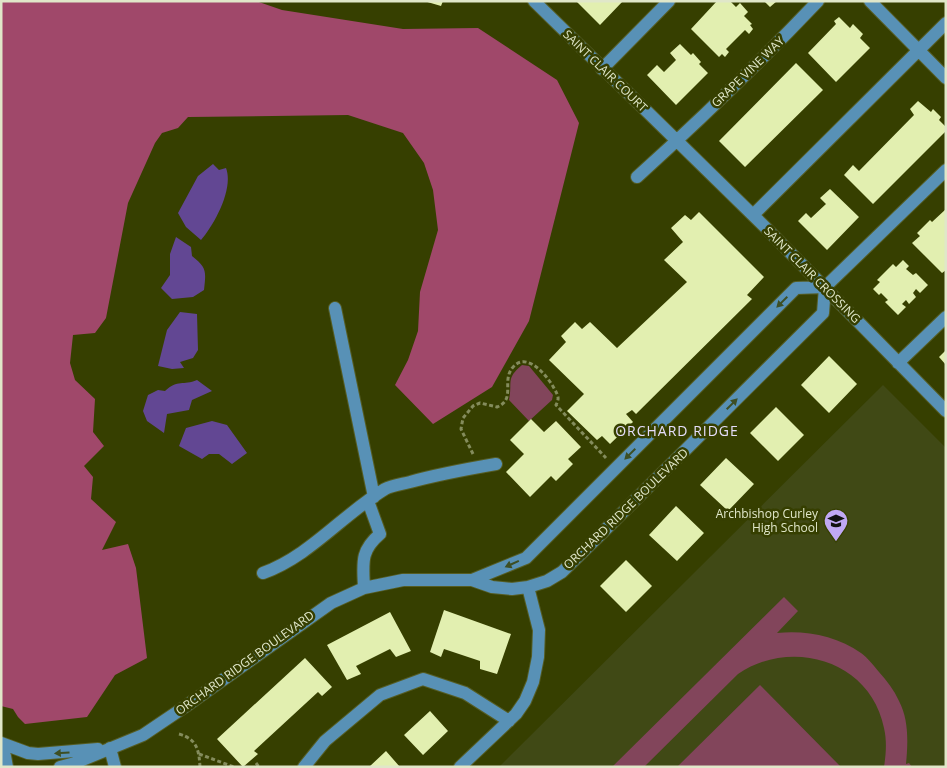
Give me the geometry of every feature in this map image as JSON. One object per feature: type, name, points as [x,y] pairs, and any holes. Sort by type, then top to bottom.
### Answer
[{"type":"street","name":"SAINT CLAIR COURT","points":[[534,1],[677,141]]},
{"type":"street","points":[[602,69],[669,1]]},
{"type":"street","name":"GRAPE VINE WAY","points":[[637,177],[777,44],[818,1]]},
{"type":"street","points":[[870,1],[946,78]]},
{"type":"street","points":[[753,215],[946,23]]},
{"type":"street","name":"SAINT CLAIR CROSSING","points":[[677,141],[825,287],[946,411]]},
{"type":"street","points":[[825,287],[946,170]]},
{"type":"street","name":"ORCHARD RIDGE BOULEVARD","points":[[60,767],[75,763],[143,735],[331,603],[364,588],[404,580],[472,580],[492,587],[528,587],[547,581],[562,572],[823,313],[825,287],[796,288],[526,558],[472,580]]},
{"type":"street","points":[[335,308],[371,499],[380,534],[371,541],[362,561],[364,588]]},
{"type":"street","points":[[898,363],[946,317]]},
{"type":"street","points":[[263,573],[276,569],[297,557],[387,488],[441,474],[496,464]]},
{"type":"street","points":[[460,767],[509,721],[525,701],[533,682],[538,657],[539,630],[528,587]]},
{"type":"street","points":[[304,767],[325,741],[380,696],[423,679],[466,693],[509,721]]},
{"type":"street","name":"ORCHARD RIDGE BOULEVARD","points":[[1,744],[28,753],[38,754],[110,748]]},
{"type":"street","points":[[1,748],[6,756],[7,767]]},
{"type":"street","points":[[110,748],[115,767]]},
{"type":"path","points":[[476,467],[471,450],[461,429],[463,418],[473,406],[480,404],[497,407],[506,401],[508,397],[508,376],[516,364],[525,361],[530,362],[542,374],[557,394],[556,405],[616,468]]},
{"type":"path","points":[[179,734],[188,737],[195,743],[199,754],[200,767]]},
{"type":"path","points":[[199,754],[234,767]]},
{"type":"shaded area","points":[[1,1],[256,1],[282,10],[403,29],[478,28],[557,80],[579,123],[529,321],[492,387],[433,424],[395,385],[408,360],[418,331],[420,292],[438,230],[433,190],[424,163],[403,133],[348,115],[188,117],[178,128],[162,133],[155,143],[128,203],[106,318],[95,333],[73,335],[70,363],[75,380],[95,399],[93,432],[104,446],[84,466],[93,477],[91,499],[116,522],[102,550],[128,544],[136,568],[147,658],[115,675],[87,717],[25,724],[13,709],[1,706]]},
{"type":"shaded area","points":[[213,164],[219,170],[226,168],[227,186],[217,216],[201,240],[186,227],[178,213],[198,176]]},
{"type":"shaded area","points":[[176,237],[191,247],[192,256],[204,270],[204,290],[193,297],[172,299],[161,288],[170,275],[170,254]]},
{"type":"shaded area","points":[[180,312],[197,314],[198,350],[193,358],[180,362],[184,368],[172,369],[158,366],[167,330]]},
{"type":"shaded area","points":[[522,365],[529,366],[553,395],[552,400],[529,421],[509,400],[511,377]]},
{"type":"shaded area","points":[[197,380],[212,391],[192,400],[189,410],[167,414],[164,433],[147,421],[143,411],[148,395],[158,390],[165,391],[177,384]]},
{"type":"shaded area","name":"Archbishop Curley High School","points":[[883,385],[946,448],[946,767],[499,767]]},
{"type":"shaded area","points":[[212,421],[227,425],[247,453],[232,464],[219,454],[209,454],[202,459],[179,446],[186,428]]},
{"type":"shaded area","points":[[784,597],[798,611],[777,633],[799,632],[832,638],[842,642],[864,655],[888,682],[905,716],[906,764],[909,763],[912,767],[884,767],[886,738],[884,728],[876,705],[863,686],[846,672],[826,662],[804,657],[782,657],[759,663],[738,674],[644,767],[612,767]]},
{"type":"shaded area","points":[[760,685],[841,767],[677,767]]},
{"type":"building","points":[[424,1],[443,1],[441,6]]},
{"type":"building","points":[[576,1],[623,1],[600,25]]},
{"type":"building","points":[[717,1],[730,1],[736,7],[740,3],[748,12],[744,16],[752,24],[750,25],[753,29],[749,34],[745,30],[726,49],[729,52],[725,57],[722,54],[719,57],[691,29]]},
{"type":"building","points":[[764,1],[777,1],[770,7]]},
{"type":"building","points":[[839,17],[850,28],[853,24],[863,34],[860,38],[870,48],[836,82],[808,53],[836,24],[834,21]]},
{"type":"building","points":[[680,44],[691,55],[693,53],[701,62],[699,64],[708,73],[676,105],[647,75],[657,65],[664,72],[676,60],[670,53]]},
{"type":"building","points":[[796,63],[823,90],[745,167],[719,141]]},
{"type":"building","points":[[918,101],[931,112],[933,109],[941,117],[939,120],[946,127],[946,131],[873,204],[844,175],[853,165],[859,171],[914,115],[910,109]]},
{"type":"building","points":[[830,189],[859,217],[827,250],[798,221],[806,213],[811,218],[826,204],[820,198]]},
{"type":"building","points":[[946,209],[946,270],[942,273],[912,243],[920,236],[917,233],[930,220],[932,222]]},
{"type":"building","points":[[699,212],[764,277],[747,295],[752,299],[636,414],[632,410],[626,414],[633,422],[610,444],[602,436],[597,440],[567,411],[584,394],[549,360],[566,342],[561,336],[575,322],[582,329],[590,322],[617,348],[687,282],[664,260],[683,242],[671,228],[685,215],[691,220]]},
{"type":"building","points":[[903,260],[909,266],[906,269],[913,275],[916,273],[928,285],[920,293],[916,289],[913,293],[916,297],[909,304],[906,300],[902,304],[906,307],[898,315],[885,302],[888,300],[881,293],[879,295],[873,289],[880,282],[877,280],[893,264],[896,267]]},
{"type":"building","points":[[946,350],[946,365],[939,357]]},
{"type":"building","points":[[829,356],[857,384],[829,413],[801,385]]},
{"type":"building","points":[[776,407],[804,435],[778,461],[750,433]]},
{"type":"building","points":[[531,419],[544,432],[556,421],[581,447],[568,459],[573,464],[556,481],[551,476],[530,497],[506,472],[524,454],[510,440]]},
{"type":"building","points":[[726,458],[754,484],[728,511],[700,485]]},
{"type":"building","points":[[676,506],[704,533],[677,561],[649,535]]},
{"type":"building","points":[[626,560],[652,586],[626,612],[600,586]]},
{"type":"building","points":[[444,610],[511,634],[497,674],[480,669],[480,661],[444,649],[441,657],[430,652]]},
{"type":"building","points":[[390,612],[411,651],[396,657],[390,649],[356,666],[361,674],[347,680],[327,645]]},
{"type":"building","points":[[305,658],[332,687],[322,696],[318,692],[254,751],[258,754],[243,767],[217,739]]},
{"type":"building","points":[[430,711],[448,731],[423,755],[404,735]]},
{"type":"building","points":[[386,751],[400,767],[369,767]]},
{"type":"place","name":"Archbishop Curley High School","points":[[836,542]]},
{"type":"district","name":"ORCHARD RIDGE","points":[[677,431]]}]
